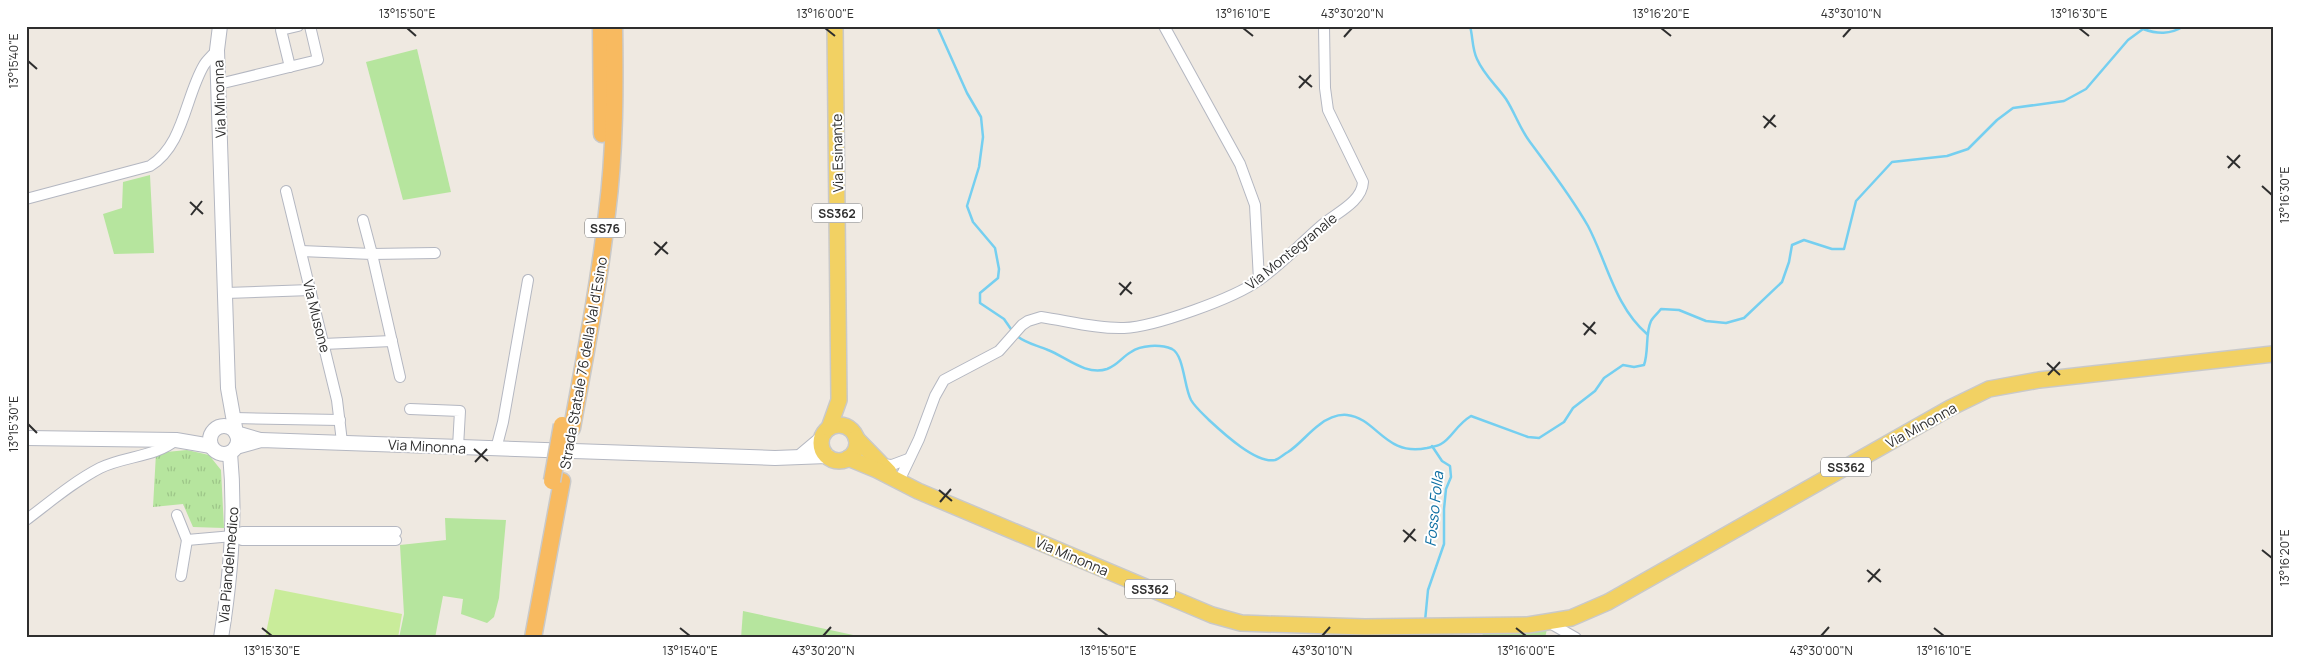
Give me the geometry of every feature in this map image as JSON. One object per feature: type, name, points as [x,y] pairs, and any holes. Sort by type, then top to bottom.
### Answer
[{"type":"highway","points":[[596,26],[601,149]]},
{"type":"highway","name":"Strada Statale 76 della Val d'Esino","points":[[567,426],[597,207],[601,149],[602,26]]},
{"type":"highway","name":"Strada Statale 76 della Val d'Esino","points":[[533,638],[557,481],[600,271],[608,211],[615,80],[614,26]]},
{"type":"highway","name":"Strada Statale 76 della Val d'Esino","points":[[522,638],[557,481]]},
{"type":"main road","name":"Via Minonna","points":[[220,26],[217,50],[228,388],[221,443]]},
{"type":"main road","name":"Via Esinante","points":[[825,434],[839,400],[835,26]]},
{"type":"main road","name":"Via Minonna","points":[[848,458],[918,491],[1212,615],[1241,623],[1368,632],[1417,626],[1528,625],[1571,618],[1608,602],[1950,408],[1989,389],[2039,380],[2273,354]]},
{"type":"main road","name":"Via Minonna","points":[[221,443],[238,440],[228,388]]},
{"type":"main road","name":"Via Esinante","points":[[839,400],[854,434]]},
{"type":"main road","name":"Via Minonna","points":[[221,443],[227,426],[236,432],[261,440]]},
{"type":"main road","points":[[802,455],[825,434],[843,426],[854,434],[855,450],[848,458]]},
{"type":"main road","points":[[825,434],[821,446],[827,456]]},
{"type":"main road","name":"Via Minonna","points":[[854,434],[880,464],[899,481]]},
{"type":"main road","name":"Via Minonna","points":[[26,438],[176,440],[221,443],[261,440],[776,458],[802,455],[827,456]]},
{"type":"main road","name":"Via Piandelmedico","points":[[221,443],[234,493],[233,536],[221,638]]},
{"type":"main road","name":"SS362","points":[[827,456],[837,461],[848,458]]},
{"type":"street","points":[[290,67],[281,30],[298,26]]},
{"type":"street","points":[[219,84],[318,60],[310,26]]},
{"type":"street","points":[[1164,26],[1240,164],[1255,205],[1259,280]]},
{"type":"street","name":"Via Montegranale","points":[[899,481],[919,439],[935,396],[944,380],[999,351],[1028,321],[1041,317],[1124,328],[1151,324],[1238,293],[1259,280],[1324,223],[1357,198],[1362,189],[1362,182],[1328,110],[1325,88],[1324,26]]},
{"type":"street","name":"Via Minonna","points":[[26,199],[150,166],[158,161],[169,149],[204,65],[217,50]]},
{"type":"street","name":"Via Musone","points":[[286,191],[311,290],[340,420],[342,442]]},
{"type":"street","points":[[363,220],[400,377]]},
{"type":"street","points":[[301,251],[372,254],[435,253]]},
{"type":"street","points":[[496,449],[503,422],[528,280]]},
{"type":"street","points":[[226,293],[311,290]]},
{"type":"street","points":[[323,344],[392,341]]},
{"type":"street","points":[[410,408],[460,411],[458,447]]},
{"type":"street","points":[[234,418],[340,420]]},
{"type":"street","points":[[26,520],[100,468],[121,460],[163,449],[176,440]]},
{"type":"street","points":[[880,464],[892,464],[908,460]]},
{"type":"street","points":[[177,515],[187,540],[181,576]]},
{"type":"street","points":[[187,540],[233,536],[242,540],[396,536]]},
{"type":"street","points":[[1548,622],[1576,638]]},
{"type":"green space","points":[[417,49],[451,192],[403,200],[366,62]]},
{"type":"green space","points":[[150,175],[154,253],[114,254],[103,214],[122,208],[123,182]]},
{"type":"green space","points":[[187,450],[209,455],[221,470],[224,528],[193,527],[183,504],[153,507],[156,453]]},
{"type":"green space","points":[[445,518],[506,520],[499,598],[494,617],[487,623],[461,614],[463,599],[443,596],[435,638],[399,638],[404,614],[400,545],[446,540]]},
{"type":"green space","points":[[275,589],[402,614],[398,638],[265,638]]},
{"type":"green space","points":[[743,611],[867,638],[741,638]]},
{"type":"green space","points":[[1547,629],[1545,638],[1483,638],[1482,630]]},
{"type":"green space","points":[[1408,630],[1436,631],[1435,638],[1410,638]]},
{"type":"waterway","name":"Fosso Folla","points":[[937,26],[967,93],[981,117],[983,137],[979,167],[967,206],[973,222],[995,248],[999,269],[998,278],[980,293],[980,303],[1004,319],[1013,332]]},
{"type":"waterway","points":[[1470,26],[1475,55],[1480,65],[1506,99],[1526,137],[1560,183],[1588,226],[1619,297],[1636,323],[1647,334]]},
{"type":"waterway","points":[[1017,336],[1055,353],[1076,365],[1091,370],[1107,369],[1140,348],[1156,346],[1172,349],[1179,358],[1191,400],[1197,408],[1240,446],[1267,460],[1278,459],[1322,423],[1339,415],[1357,418],[1391,442],[1401,447],[1413,449],[1441,444],[1471,416],[1528,437],[1539,438],[1564,422],[1573,408],[1595,391],[1604,378],[1623,365],[1634,367],[1644,365],[1649,326],[1661,309],[1679,310],[1706,321],[1726,323],[1744,318],[1782,282],[1789,262],[1792,245],[1804,240],[1832,249],[1844,249],[1856,201],[1892,162],[1947,156],[1968,149],[1997,120],[2013,108],[2064,101],[2086,89],[2128,40],[2143,29],[2164,33],[2184,26]]},
{"type":"waterway","name":"Fosso Folla","points":[[1425,621],[1428,590],[1444,544],[1446,489],[1451,477],[1450,466],[1442,461],[1432,446]]},
{"type":"waterway","name":"Fosso Folla","points":[[1423,638],[1424,631]]}]
